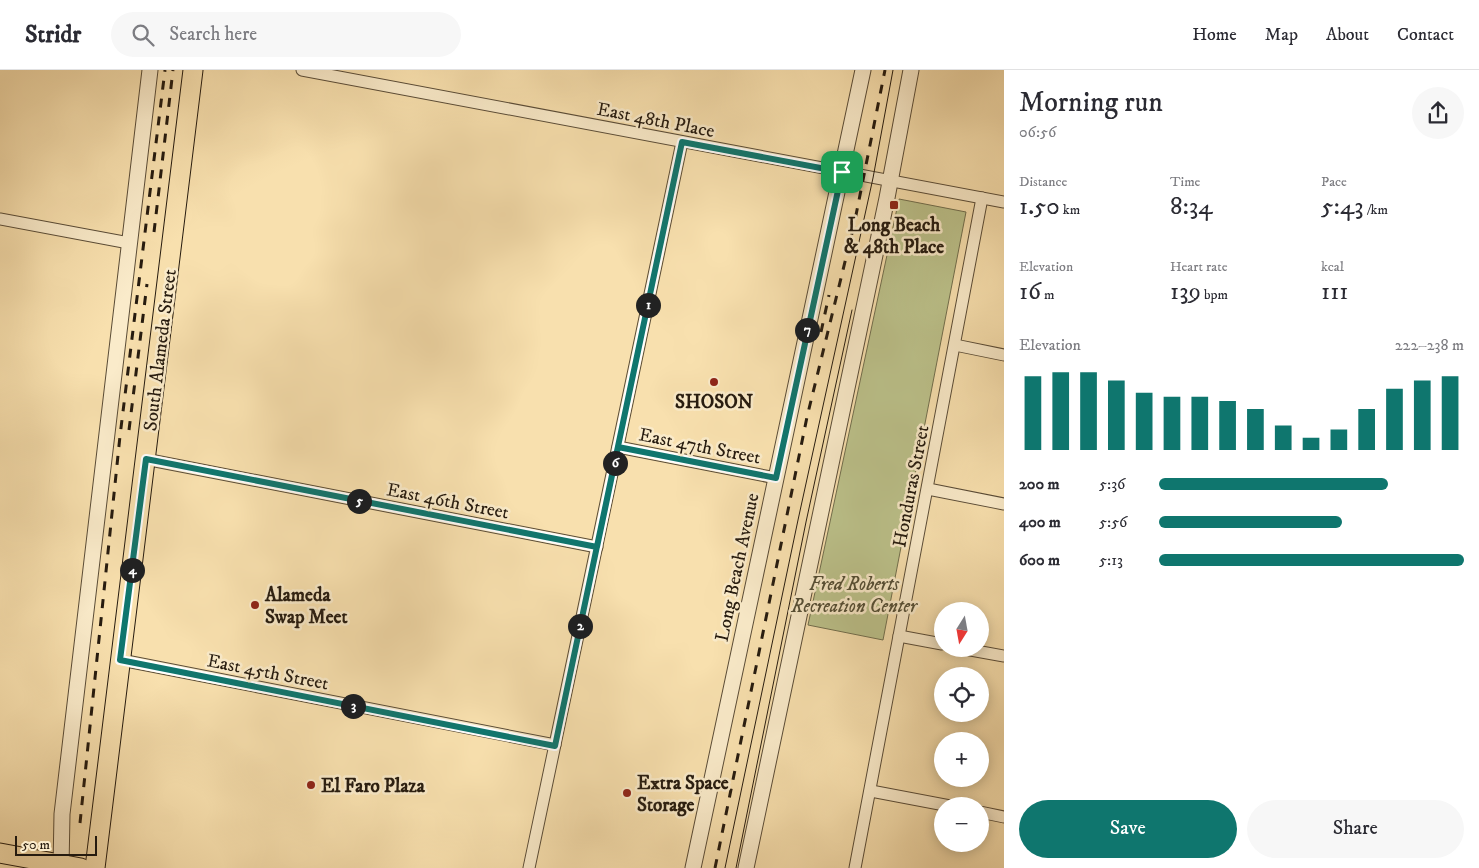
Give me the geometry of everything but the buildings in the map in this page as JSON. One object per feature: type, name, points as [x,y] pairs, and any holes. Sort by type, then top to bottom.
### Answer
[{"type":"main road","name":"South Alameda Street","points":[[95,868],[193,70]]},
{"type":"main road","points":[[0,853],[61,866],[81,868]]},
{"type":"street","points":[[61,866],[62,814],[150,70]]},
{"type":"street","name":"East 48th Place","points":[[302,70],[1004,202]]},
{"type":"street","name":"Long Beach Avenue","points":[[693,868],[863,70]]},
{"type":"street","points":[[746,868],[890,180],[911,70]]},
{"type":"street","points":[[529,868],[682,142]]},
{"type":"street","name":"Honduras Street","points":[[855,868],[982,198]]},
{"type":"street","points":[[0,219],[129,243]]},
{"type":"street","points":[[955,345],[1004,355]]},
{"type":"street","name":"East 47th Street","points":[[618,447],[776,478]]},
{"type":"street","name":"East 46th Street","points":[[146,459],[597,547]]},
{"type":"street","points":[[928,490],[1004,504]]},
{"type":"street","points":[[900,636],[934,642]]},
{"type":"street","points":[[989,653],[1004,656]]},
{"type":"street","name":"East 45th Street","points":[[120,660],[555,746]]},
{"type":"street","points":[[871,791],[934,803]]},
{"type":"street","points":[[989,814],[1004,817]]},
{"type":"green space","name":"Fred Roberts Recreation Center","points":[[899,199],[966,212],[883,640],[808,625]]},
{"type":"tram line","points":[[725,868],[798,520],[873,178],[893,70]]},
{"type":"tram line","points":[[736,868],[806,522],[852,310]]},
{"type":"railway","points":[[80,823],[120,436],[165,70]]},
{"type":"railway","points":[[154,232],[173,70]]},
{"type":"railway","points":[[715,868],[807,417],[854,225],[885,70]]},
{"type":"railway","points":[[129,430],[147,284]]},
{"type":"railway","points":[[821,332],[829,295]]},
{"type":"place","name":"Long Beach & 48th Place","points":[[894,205]]},
{"type":"place","name":"SHOSON","points":[[714,382]]},
{"type":"place","name":"Alameda Swap Meet","points":[[255,605]]},
{"type":"place","name":"El Faro Plaza","points":[[311,785]]},
{"type":"place","name":"Extra Space Storage","points":[[627,793]]},
{"type":"route","points":[[842,172],[682,142],[618,447],[555,746],[120,660],[146,459],[597,547],[618,447],[776,478],[842,172]]}]
